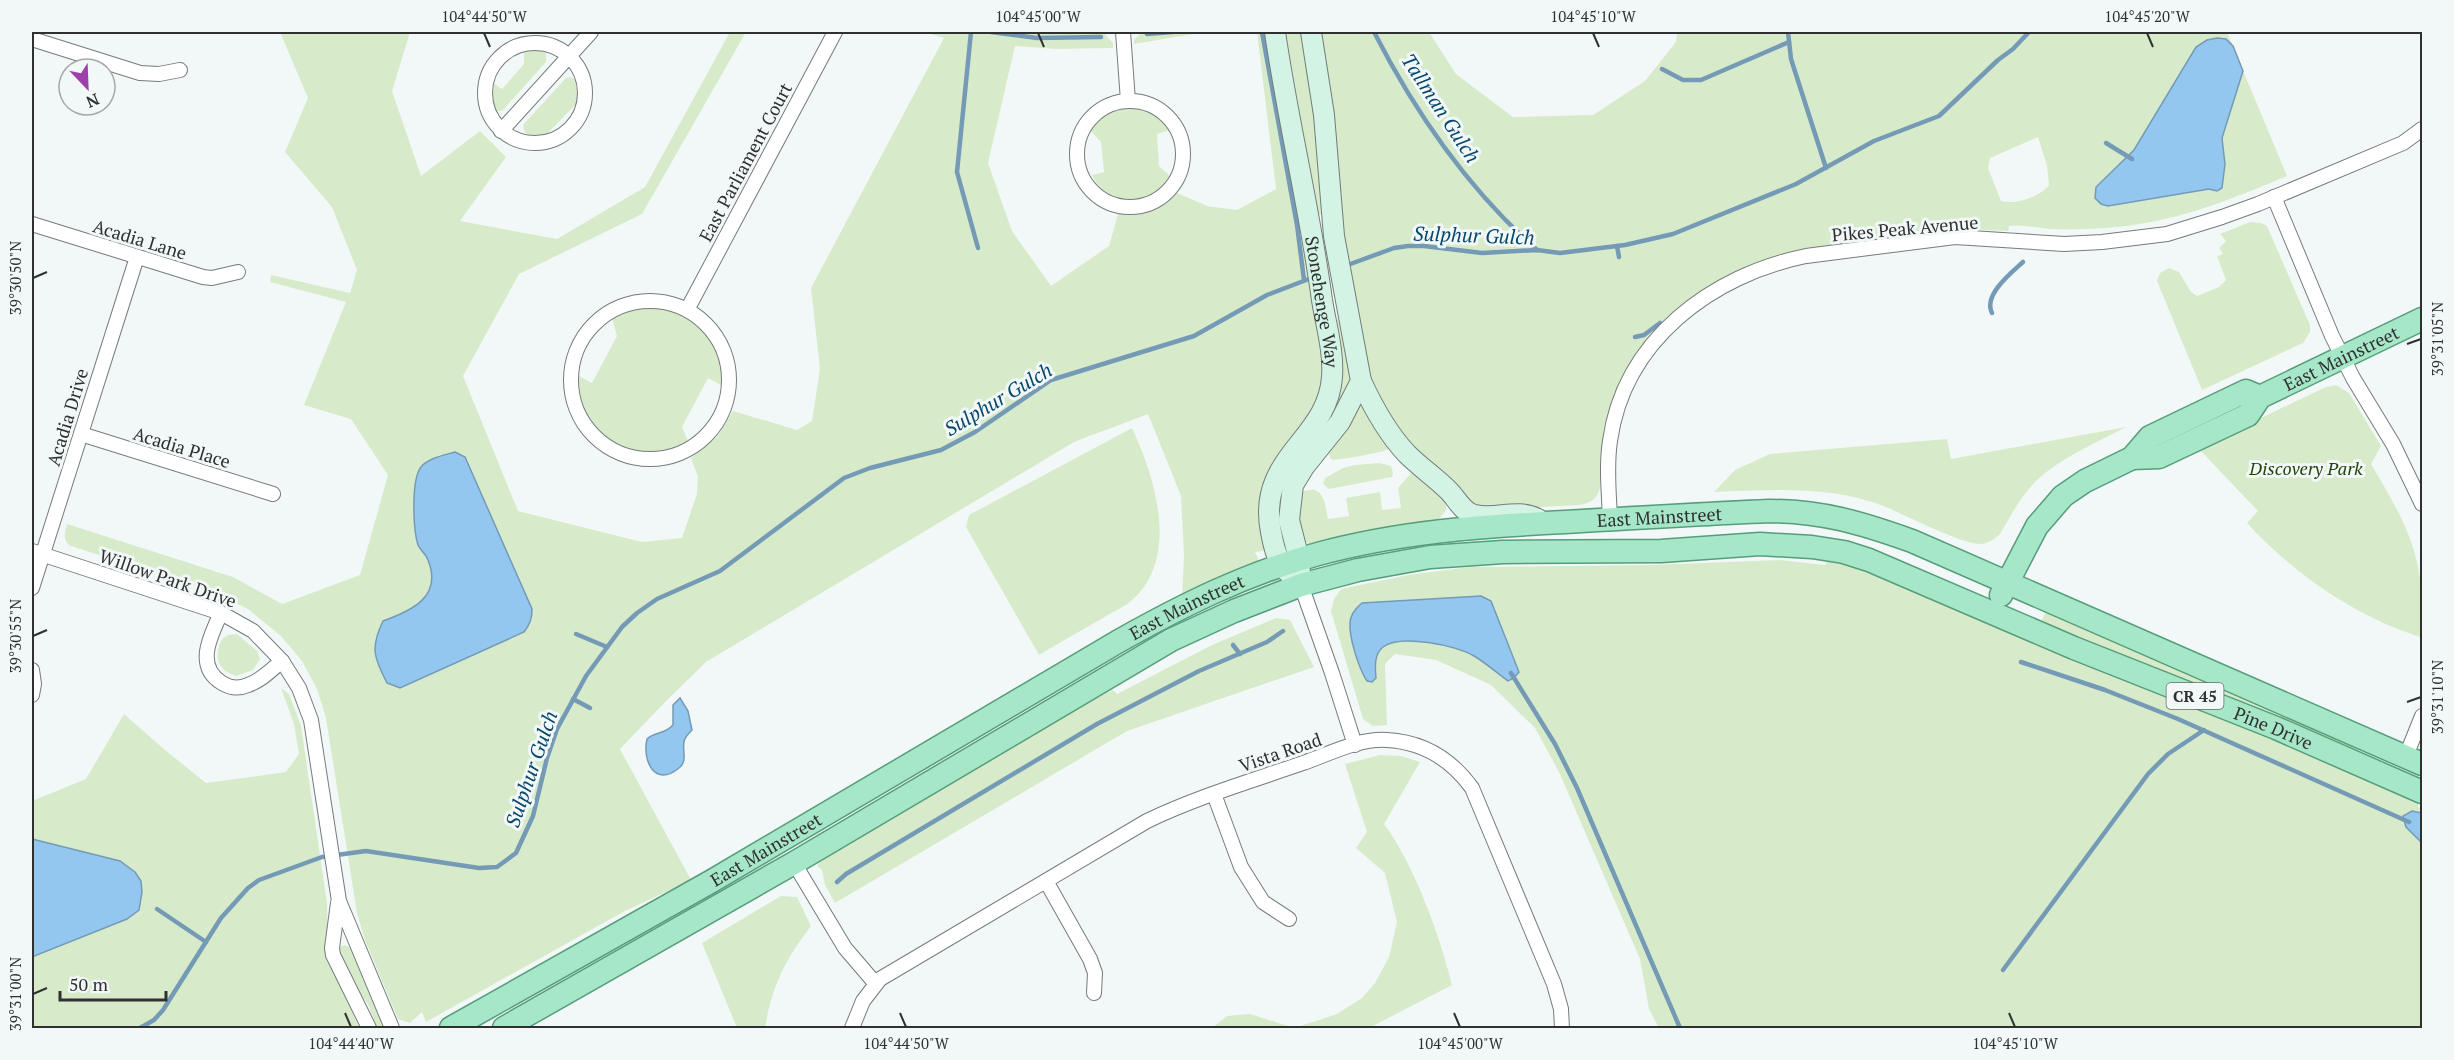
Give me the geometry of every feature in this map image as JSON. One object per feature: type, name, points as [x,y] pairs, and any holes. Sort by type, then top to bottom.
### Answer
[{"type":"main road","name":"East Mainstreet","points":[[504,1029],[794,863],[1143,655],[1209,622],[1301,585],[1394,563],[1464,553],[1661,551],[1760,544],[1796,545],[1844,552],[1869,560],[1992,613],[2037,526],[2054,505],[2085,481],[2132,458],[2150,437],[2246,391],[2260,397],[2422,319]]},
{"type":"main road","name":"East Mainstreet","points":[[451,1029],[712,881],[1158,619],[1220,588],[1289,562],[1356,544],[1421,533],[1546,523],[1769,511],[1824,514],[1851,520],[1912,540],[2007,583]]},
{"type":"main road","name":"Pine Drive","points":[[2007,583],[2414,760]]},
{"type":"main road","name":"Pine Drive","points":[[1992,613],[2276,728],[2422,792]]},
{"type":"street","points":[[501,131],[591,32]]},
{"type":"street","name":"East Parliament Court","points":[[687,310],[835,32]]},
{"type":"street","points":[[1123,32],[1128,101]]},
{"type":"street","name":"Stonehenge Way","points":[[1275,32],[1285,98],[1314,241],[1332,377],[1328,399],[1316,422],[1278,472],[1269,495],[1269,524],[1301,585],[1355,745]]},
{"type":"street","name":"Stonehenge Way","points":[[1289,562],[1289,520],[1293,485],[1304,467],[1340,422],[1361,381],[1334,236],[1324,114],[1311,32]]},
{"type":"street","points":[[32,39],[140,73],[159,74],[180,70]]},
{"type":"street","points":[[530,43],[551,45],[569,56],[581,73],[585,93],[581,114],[568,131],[550,141],[529,144],[519,142],[501,131],[488,114],[484,93],[488,73],[494,63],[509,50],[530,43]]},
{"type":"street","points":[[1128,101],[1146,103],[1162,112],[1175,125],[1183,151],[1181,169],[1167,192],[1152,202],[1134,206],[1115,204],[1099,196],[1086,183],[1078,157],[1080,138],[1088,122],[1102,110],[1119,102],[1128,101]]},
{"type":"street","name":"Pikes Peak Avenue","points":[[1610,519],[1608,471],[1610,442],[1615,418],[1634,371],[1648,350],[1675,319],[1707,295],[1737,279],[1782,261],[1806,255],[1955,237],[2064,243],[2140,238],[2184,230],[2274,197],[2403,143],[2422,129]]},
{"type":"street","points":[[2274,197],[2332,336],[2393,444],[2422,504]]},
{"type":"street","name":"Acadia Lane","points":[[32,224],[203,277],[212,278],[238,272]]},
{"type":"street","name":"Acadia Drive","points":[[32,588],[37,553],[81,434],[136,257]]},
{"type":"street","points":[[661,302],[687,310],[709,328],[724,353],[728,371],[728,390],[719,417],[700,440],[675,454],[647,458],[628,455],[610,448],[584,423],[573,398],[572,371],[579,346],[595,324],[609,313],[626,305],[661,302]]},
{"type":"street","points":[[1361,381],[1369,400],[1393,438],[1409,456],[1447,489],[1466,511],[1475,515],[1527,513],[1546,523]]},
{"type":"street","name":"Acadia Place","points":[[81,434],[273,494]]},
{"type":"street","name":"Willow Park Drive","points":[[37,553],[221,613],[253,631],[282,661],[301,692],[311,720],[339,901],[392,1029]]},
{"type":"street","points":[[221,613],[208,641],[206,657],[209,671],[220,683],[235,688],[251,684],[282,661]]},
{"type":"street","points":[[32,670],[34,684],[32,695]]},
{"type":"street","points":[[2414,760],[2422,716]]},
{"type":"street","name":"Vista Road","points":[[875,983],[888,973],[1148,821],[1214,794],[1355,745],[1380,740],[1419,746],[1449,762],[1468,783],[1554,984],[1561,1009],[1562,1029]]},
{"type":"street","points":[[1214,794],[1241,867],[1263,902],[1289,919]]},
{"type":"street","points":[[794,863],[845,948],[875,983],[863,1001],[852,1029]]},
{"type":"street","points":[[1046,881],[1090,959],[1095,973],[1094,993]]},
{"type":"street","name":"Willow Park Drive","points":[[339,901],[333,955],[369,1029]]},
{"type":"green space","points":[[280,32],[410,32],[392,91],[421,176],[480,131],[506,157],[460,221],[557,239],[645,187],[730,32],[746,32],[642,214],[519,274],[463,376],[518,511],[642,542],[682,538],[697,494],[698,477],[691,458],[718,436],[733,411],[797,430],[812,421],[820,369],[811,288],[944,38],[924,32],[1103,32],[1113,43],[1113,48],[1056,49],[1015,46],[988,163],[1012,231],[1051,286],[1109,246],[1118,214],[1151,211],[1177,193],[1207,206],[1237,210],[1276,189],[1257,32],[1267,32],[1322,335],[1323,388],[1310,416],[1285,445],[1268,471],[1259,510],[1264,551],[1255,552],[1259,561],[1182,597],[1184,555],[1181,496],[1148,414],[1074,442],[706,662],[620,749],[691,880],[623,912],[426,1022],[422,1012],[410,1023],[398,1019],[365,940],[357,913],[326,718],[317,689],[302,661],[281,636],[248,609],[213,592],[71,546],[66,542],[65,536],[67,524],[233,577],[282,604],[360,575],[388,475],[351,419],[304,405],[346,302],[270,282],[271,275],[350,293],[357,270],[332,207],[285,152],[308,98]]},
{"type":"green space","points":[[1142,32],[1206,32],[1134,44],[1134,40]]},
{"type":"green space","points":[[1283,32],[1305,32],[1316,102],[1324,213],[1319,215],[1297,121]]},
{"type":"green space","points":[[1317,32],[1429,32],[1456,74],[1513,117],[1593,115],[1645,81],[1676,42],[1677,32],[2227,32],[2287,176],[2198,210],[2153,222],[2084,229],[2050,229],[2019,225],[2009,226],[2008,231],[1967,229],[1808,248],[1774,256],[1742,268],[1684,302],[1660,325],[1639,351],[1622,380],[1609,413],[1602,447],[1601,481],[1598,494],[1588,503],[1579,505],[1484,510],[1475,507],[1404,443],[1367,376],[1353,311]],"holes":[[[2038,137],[2047,166],[2049,185],[2034,196],[2013,202],[2001,201],[1988,168],[1990,158]]]},
{"type":"green space","points":[[539,49],[546,53],[546,62],[502,111],[497,111],[492,97],[493,83],[502,89],[524,64],[524,51]]},
{"type":"green space","points":[[566,78],[575,79],[579,98],[577,103],[546,135],[539,137],[525,133],[523,125]]},
{"type":"green space","points":[[1139,107],[1158,115],[1168,125],[1170,130],[1157,134],[1159,166],[1171,177],[1164,188],[1154,196],[1131,201],[1108,194],[1092,175],[1104,172],[1101,142],[1090,130],[1098,118],[1110,111]]},
{"type":"green space","points":[[2250,222],[2267,226],[2310,325],[2310,332],[2303,343],[2202,390],[2157,281],[2160,273],[2169,268],[2179,272],[2191,292],[2197,296],[2219,287],[2226,280],[2217,256],[2223,254],[2219,248],[2226,241],[2220,234]]},
{"type":"green space","points":[[647,307],[676,312],[700,328],[716,350],[725,378],[721,385],[708,378],[682,427],[688,441],[676,448],[650,452],[619,445],[593,425],[578,396],[576,379],[579,376],[592,383],[617,336],[612,318],[623,312]]},
{"type":"green space","points":[[1341,319],[1353,374],[1344,404],[1316,436],[1334,321]]},
{"type":"green space","name":"Discovery Park","points":[[2336,385],[2349,393],[2381,446],[2371,464],[2391,498],[2413,548],[2421,585],[2422,629],[2420,637],[2372,618],[2326,591],[2265,542],[2247,523],[2258,511],[2198,448],[2326,387]]},
{"type":"green space","points":[[1360,402],[1389,444],[1388,449],[1333,460],[1330,458],[1328,448]]},
{"type":"green space","points":[[2126,427],[2057,464],[2037,480],[2017,506],[2000,534],[1983,544],[1961,540],[1886,507],[1844,495],[1801,490],[1714,492],[1735,470],[1770,454],[1947,439],[1951,459]]},
{"type":"green space","points":[[1132,428],[1149,470],[1155,493],[1159,517],[1159,541],[1155,563],[1146,584],[1131,601],[1039,655],[966,527],[969,515]]},
{"type":"green space","points":[[1379,463],[1391,466],[1392,477],[1329,489],[1323,484],[1325,478],[1343,468]]},
{"type":"green space","points":[[1413,471],[1446,499],[1446,510],[1438,520],[1310,545],[1297,534],[1302,492],[1315,490],[1322,496],[1328,519],[1349,516],[1346,498],[1380,492],[1382,510],[1401,508],[1398,488]]},
{"type":"green space","points":[[1829,559],[1855,565],[2419,799],[2418,807],[2422,809],[2422,1028],[1659,1028],[1649,1009],[1640,959],[1559,772],[1535,728],[1491,685],[1436,660],[1395,654],[1385,664],[1387,725],[1373,726],[1363,719],[1331,611],[1334,599],[1341,589],[1408,575],[1470,567],[1650,565],[1780,560],[1825,565]]},
{"type":"green space","points":[[2045,613],[2062,617],[2360,746],[2357,751],[2050,626],[2042,620]]},
{"type":"green space","points":[[1276,618],[1290,620],[1314,667],[1127,731],[835,903],[825,885],[822,870],[817,866],[823,856],[1079,706],[1113,690],[1117,694],[1212,645]]},
{"type":"green space","points":[[237,634],[257,651],[260,659],[253,670],[236,676],[221,666],[217,657],[222,639],[228,635]]},
{"type":"green space","points":[[281,688],[289,694],[301,726],[327,903],[328,954],[359,1028],[32,1028],[32,801],[86,779],[124,714],[206,783],[286,772],[299,754],[294,724]]},
{"type":"green space","points":[[1380,755],[1401,756],[1420,762],[1384,824],[1406,859],[1425,901],[1452,985],[1369,1028],[1294,1028],[1337,1014],[1362,998],[1375,983],[1389,957],[1397,922],[1385,873],[1356,848],[1367,832],[1345,764]]},
{"type":"green space","points":[[781,896],[797,897],[811,926],[781,974],[771,999],[765,1028],[737,1028],[702,943]]},
{"type":"green space","points":[[344,945],[352,948],[384,1028],[377,1028],[368,1004],[351,982],[339,952],[340,947]]},
{"type":"green space","points":[[1250,1014],[1294,1028],[1212,1028],[1227,1016]]},
{"type":"water","points":[[2226,39],[2233,46],[2243,71],[2222,138],[2225,164],[2222,188],[2217,191],[2209,189],[2108,206],[2101,204],[2095,198],[2096,187],[2134,150],[2196,47],[2207,40]]},
{"type":"water","points":[[455,452],[465,457],[532,609],[531,619],[524,632],[400,688],[387,683],[375,653],[376,639],[383,621],[413,607],[428,593],[432,573],[416,538],[414,505],[416,482],[418,473],[424,464],[437,457]]},
{"type":"water","points":[[1481,596],[1491,601],[1519,672],[1514,678],[1508,681],[1474,656],[1455,648],[1428,642],[1402,641],[1391,643],[1380,650],[1376,661],[1376,678],[1372,682],[1367,681],[1355,653],[1350,629],[1352,614],[1362,603]]},
{"type":"water","points":[[680,698],[688,711],[692,730],[684,740],[682,765],[671,773],[663,775],[652,769],[649,763],[647,739],[673,725],[673,705]]},
{"type":"water","points":[[2412,811],[2422,813],[2422,843],[2406,827],[2403,816]]},
{"type":"water","points":[[32,839],[120,861],[135,872],[141,881],[139,910],[127,919],[32,957]]},
{"type":"waterway","points":[[971,32],[957,172],[978,248]]},
{"type":"waterway","points":[[991,32],[1037,38],[1101,37]]},
{"type":"waterway","points":[[1147,34],[1172,32]]},
{"type":"waterway","points":[[1262,32],[1297,225],[1304,280]]},
{"type":"waterway","name":"Tallman Gulch","points":[[1374,32],[1407,91],[1445,148],[1489,202],[1537,250]]},
{"type":"waterway","points":[[1788,32],[1791,59],[1826,168]]},
{"type":"waterway","name":"Sulphur Gulch","points":[[1345,266],[1394,248],[1408,246],[1482,253],[1537,250],[1560,253],[1625,245],[1673,234],[1796,184],[1874,141],[1939,116],[2029,32]]},
{"type":"waterway","points":[[1662,69],[1683,80],[1701,80],[1789,42]]},
{"type":"waterway","points":[[2106,143],[2132,159]]},
{"type":"waterway","points":[[1617,246],[1619,257]]},
{"type":"waterway","points":[[1992,313],[1990,306],[1995,292],[2023,262]]},
{"type":"waterway","name":"Sulphur Gulch","points":[[140,1028],[154,1020],[163,1010],[221,918],[248,888],[259,880],[322,857],[366,851],[479,868],[497,867],[516,853],[533,816],[547,758],[557,729],[586,676],[622,627],[657,599],[720,571],[844,478],[870,468],[941,450],[975,432],[1051,380],[1194,336],[1267,295],[1314,277]]},
{"type":"waterway","points":[[1635,337],[1644,335],[1660,323]]},
{"type":"waterway","points":[[837,882],[846,874],[1097,724],[1199,671],[1267,642],[1283,631]]},
{"type":"waterway","points":[[576,634],[607,647]]},
{"type":"waterway","points":[[1233,645],[1240,654]]},
{"type":"waterway","points":[[2021,662],[2105,690],[2178,719],[2409,822]]},
{"type":"waterway","points":[[1511,673],[1555,744],[1577,788],[1680,1028]]},
{"type":"waterway","points":[[573,699],[590,708]]},
{"type":"waterway","points":[[2003,970],[2148,774],[2168,754],[2204,730]]},
{"type":"waterway","points":[[157,909],[206,942]]}]
